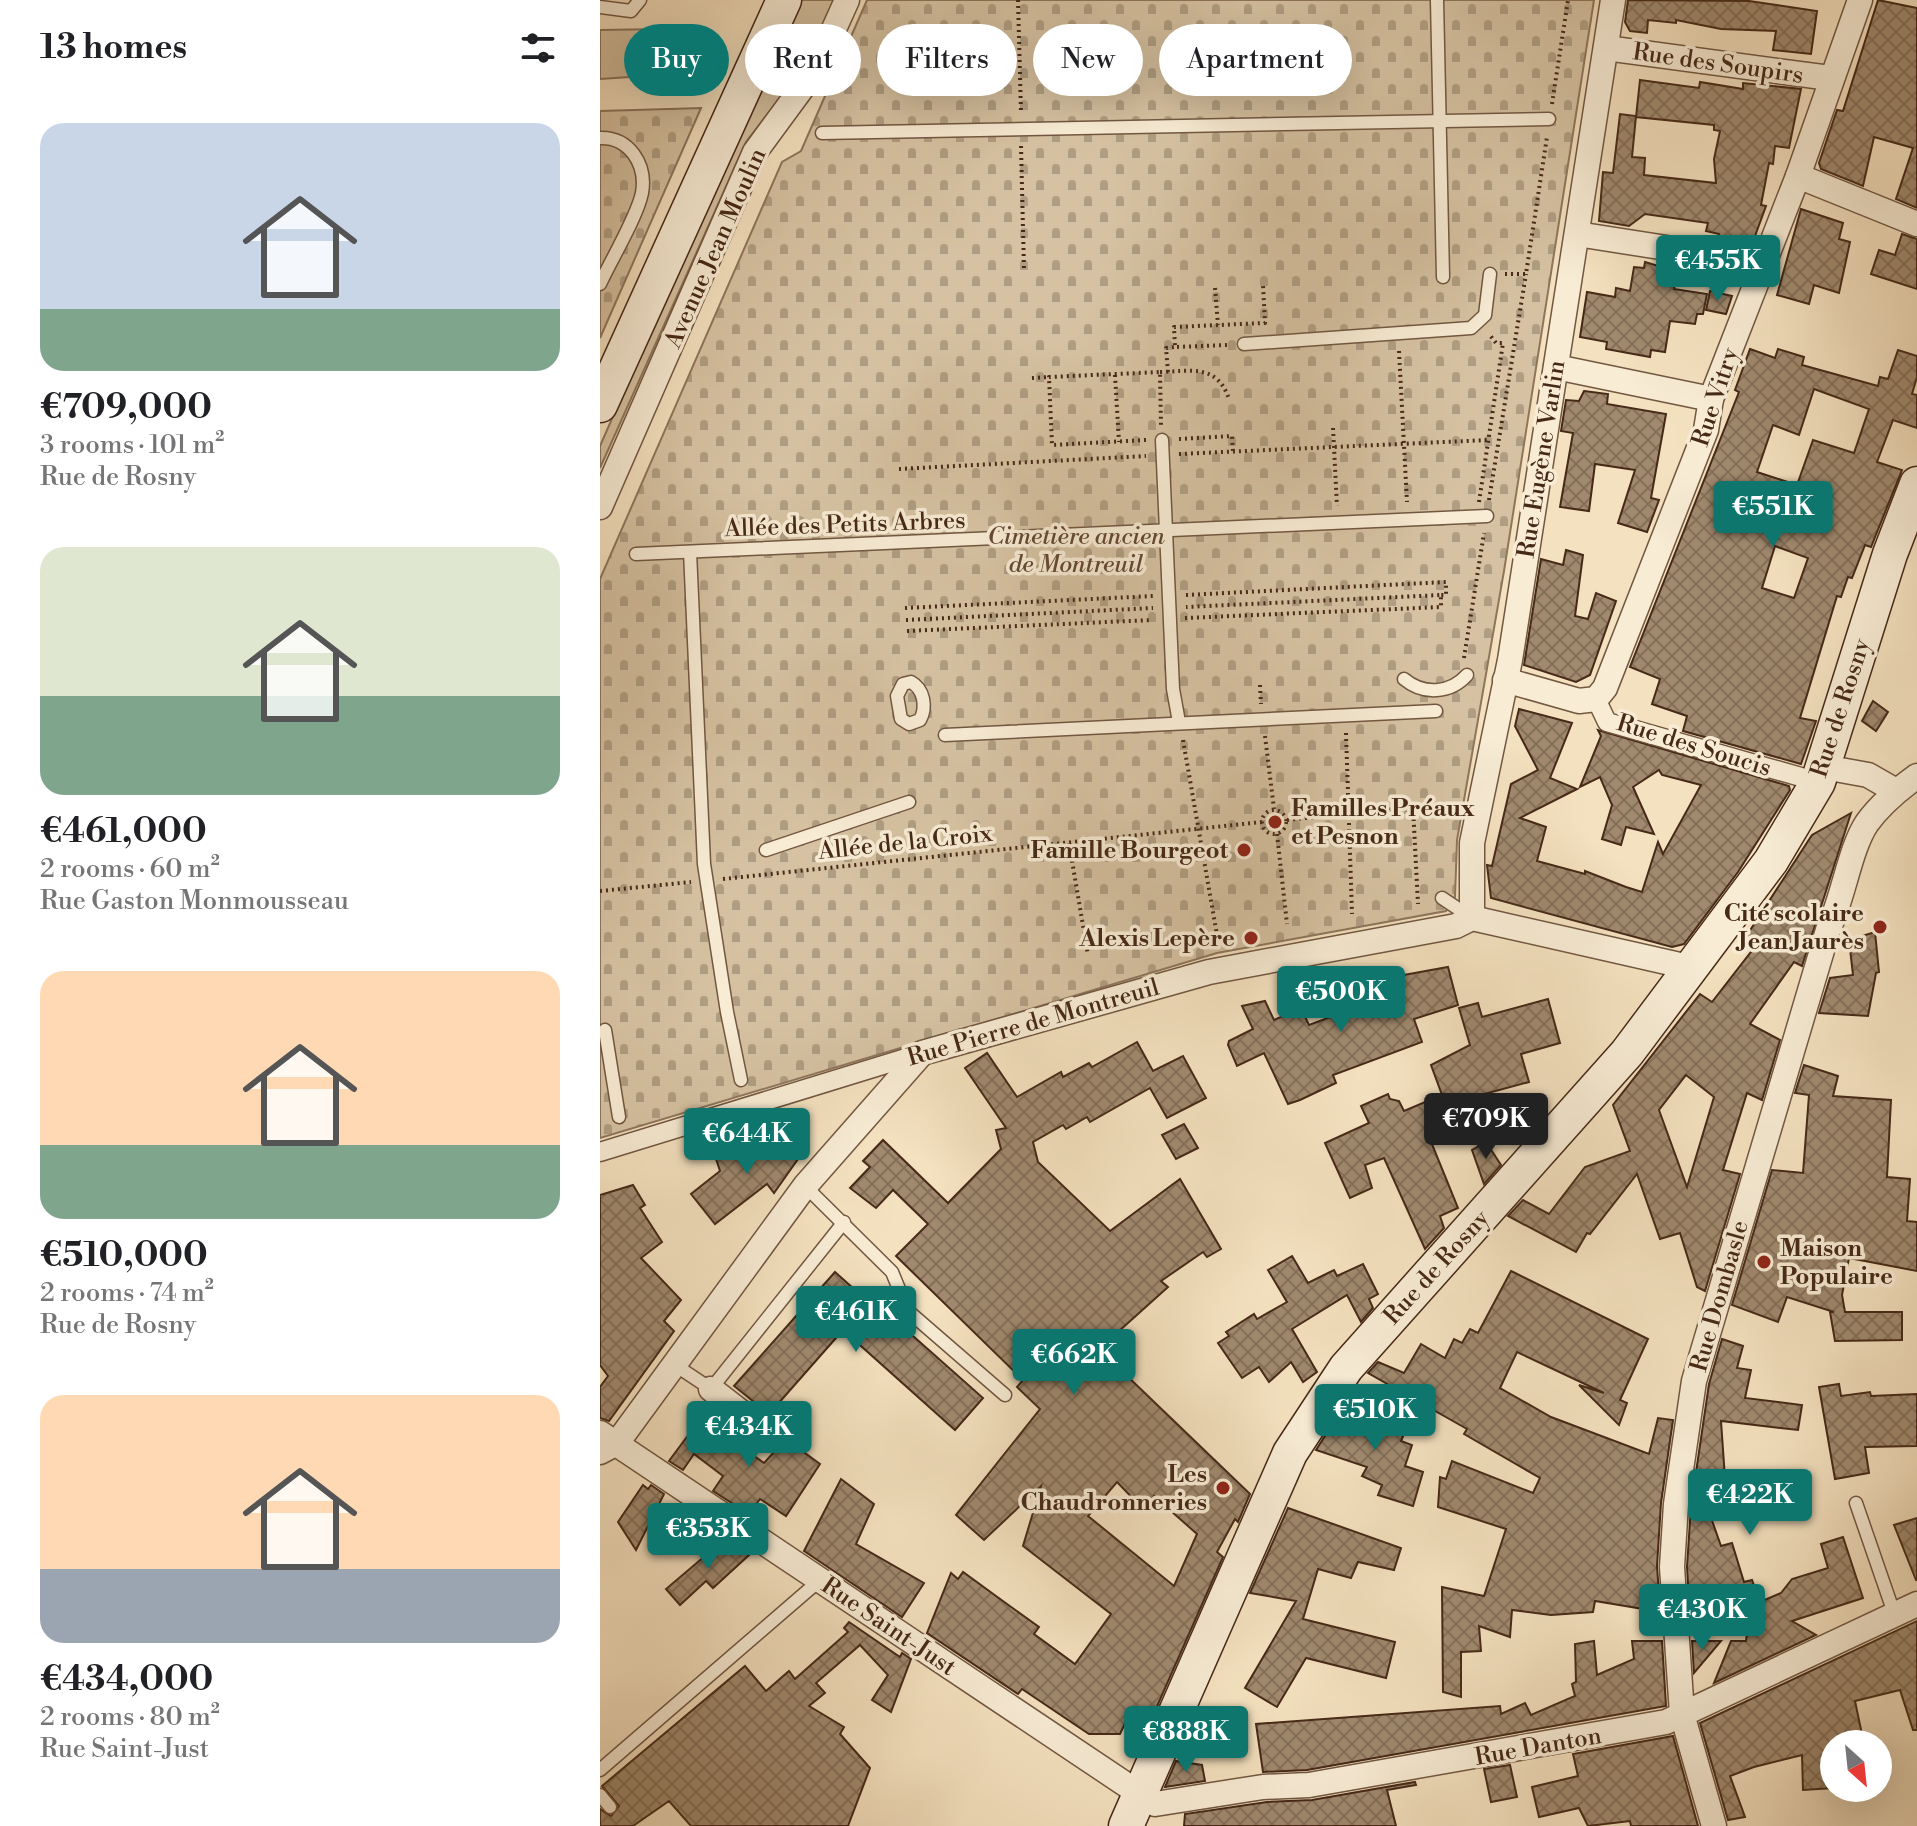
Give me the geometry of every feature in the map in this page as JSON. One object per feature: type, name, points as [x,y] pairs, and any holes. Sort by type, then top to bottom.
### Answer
[{"type":"main road","name":"Avenue Jean Moulin","points":[[600,405],[784,0]]},
{"type":"main road","name":"Rue de Rosny","points":[[1126,1826],[1290,1453],[1317,1408],[1346,1368],[1627,1053],[1771,861],[1812,772],[1917,484]]},
{"type":"street","name":"Avenue Jean Moulin","points":[[600,507],[755,152],[816,69],[847,0]]},
{"type":"street","name":"Rue Eugène Varlin","points":[[1468,915],[1472,843],[1505,680],[1613,0]]},
{"type":"street","name":"Rue Vitry","points":[[1596,699],[1605,688],[1706,430],[1711,399],[1798,176],[1860,0]]},
{"type":"street","name":"Rue des Soupirs","points":[[1606,48],[1830,78]]},
{"type":"street","points":[[1798,176],[1917,224]]},
{"type":"street","points":[[1577,234],[1763,263]]},
{"type":"street","points":[[1556,367],[1711,399]]},
{"type":"street","name":"Rue des Soucis","points":[[1505,680],[1579,701],[1596,699],[1607,722],[1812,772]]},
{"type":"street","points":[[1812,772],[1868,775],[1896,791]]},
{"type":"street","name":"Rue Dombasle","points":[[1714,1826],[1682,1714],[1672,1567],[1676,1504],[1694,1381],[1828,930],[1840,906],[1865,825],[1896,791],[1917,776]]},
{"type":"street","points":[[1468,915],[1693,968]]},
{"type":"street","name":"Rue Pierre de Montreuil","points":[[600,1152],[922,1053],[1209,972],[1456,926],[1468,915]]},
{"type":"street","points":[[606,1443],[675,1365],[805,1186],[922,1053]]},
{"type":"street","points":[[711,1389],[772,1436]]},
{"type":"street","name":"Rue Saint-Just","points":[[606,1443],[820,1580],[1139,1793]]},
{"type":"street","name":"Rue Danton","points":[[1139,1793],[1155,1804],[1263,1787],[1309,1785],[1666,1722],[1917,1604]]},
{"type":"lane","points":[[600,7],[631,11],[640,0]]},
{"type":"lane","points":[[1437,0],[1443,277]]},
{"type":"lane","points":[[822,133],[1549,119]]},
{"type":"lane","points":[[600,138],[614,137],[631,147],[641,171],[642,193],[600,284]]},
{"type":"lane","points":[[1244,344],[1460,330],[1480,323],[1488,306],[1490,274]]},
{"type":"lane","points":[[1162,440],[1173,689],[1179,722]]},
{"type":"lane","name":"Allée des Petits Arbres","points":[[636,554],[1482,517]]},
{"type":"lane","points":[[690,552],[706,881],[741,1080]]},
{"type":"lane","points":[[1404,679],[1419,688],[1435,690],[1456,685],[1462,671]]},
{"type":"lane","points":[[945,735],[1436,711]]},
{"type":"lane","points":[[766,850],[909,802]]},
{"type":"lane","points":[[1442,898],[1468,915]]},
{"type":"lane","points":[[605,1030],[619,1117]]},
{"type":"lane","points":[[805,1186],[892,1272],[908,1311],[1005,1395]]},
{"type":"lane","points":[[675,1365],[711,1389],[844,1222]]},
{"type":"lane","points":[[1856,1503],[1894,1613]]},
{"type":"lane","points":[[600,1770],[820,1580]]},
{"type":"lane","points":[[600,1795],[610,1807]]},
{"type":"path","points":[[1482,517],[1526,274],[1568,0]]},
{"type":"path","points":[[1490,274],[1526,274]]},
{"type":"path","points":[[1175,347],[1174,327],[1265,323],[1263,285]]},
{"type":"path","points":[[1215,288],[1218,326]]},
{"type":"path","points":[[1462,671],[1482,517],[1488,440],[1503,343],[1496,343],[1480,323]]},
{"type":"path","points":[[1398,333],[1408,520]]},
{"type":"path","points":[[1168,372],[1166,348],[1244,344]]},
{"type":"path","points":[[1032,378],[1206,370],[1222,383],[1229,399]]},
{"type":"path","points":[[1160,372],[1162,440]]},
{"type":"path","points":[[1115,375],[1119,442]]},
{"type":"path","points":[[1049,377],[1052,445],[1232,436],[1233,452]]},
{"type":"path","points":[[1333,428],[1338,523]]},
{"type":"path","points":[[899,469],[1488,440]]},
{"type":"path","points":[[1260,685],[1274,809]]},
{"type":"path","points":[[1345,714],[1352,914]]},
{"type":"path","points":[[1179,722],[1217,935]]},
{"type":"path","points":[[1287,820],[1440,804]]},
{"type":"path","points":[[1413,807],[1418,904]]},
{"type":"path","points":[[1274,809],[1282,812],[1287,820],[1284,829],[1277,834],[1267,832],[1262,822],[1265,814],[1274,809]]},
{"type":"path","name":"Allée de la Croix","points":[[600,891],[1199,831],[1262,822]]},
{"type":"path","points":[[1277,834],[1287,924]]},
{"type":"path","points":[[1069,842],[1088,955]]},
{"type":"green space","points":[[796,0],[837,0],[825,24],[785,24]]},
{"type":"green space","name":"Cimetière ancien de Montreuil","points":[[867,0],[1594,0],[1504,571],[1457,840],[1455,897],[1446,911],[1217,953],[600,1138],[600,579],[782,162],[801,151],[825,96],[861,96],[861,24],[857,24]]},
{"type":"green space","points":[[600,30],[624,30],[624,77],[600,79]]},
{"type":"green space","points":[[754,96],[781,96],[746,142],[600,468],[600,446]]},
{"type":"green space","points":[[701,108],[600,338],[600,111]]},
{"type":"building","points":[[1628,0],[1749,1],[1817,11],[1811,54],[1773,50],[1776,31],[1721,29],[1676,20],[1676,23],[1648,20],[1647,33],[1630,31],[1625,22]]},
{"type":"building","points":[[1878,0],[1917,8],[1917,208],[1896,199],[1913,148],[1874,137],[1863,186],[1821,169],[1819,163],[1837,110],[1843,111]]},
{"type":"building","points":[[1640,80],[1699,88],[1700,82],[1743,89],[1743,83],[1801,89],[1789,148],[1775,146],[1773,164],[1769,163],[1761,205],[1766,206],[1755,236],[1740,244],[1718,240],[1719,234],[1706,231],[1708,223],[1645,214],[1629,226],[1599,221],[1603,172],[1613,173],[1620,114],[1636,116],[1632,157],[1645,158],[1644,175],[1716,183],[1714,159],[1720,131],[1714,130],[1714,125],[1636,117]]},
{"type":"building","points":[[1801,209],[1843,223],[1839,239],[1850,242],[1839,293],[1814,285],[1809,304],[1777,295]]},
{"type":"building","points":[[1902,234],[1917,239],[1917,289],[1871,274],[1879,250],[1895,255]]},
{"type":"building","points":[[1645,262],[1678,272],[1674,289],[1707,294],[1703,314],[1697,314],[1695,324],[1670,321],[1665,352],[1651,350],[1650,357],[1606,349],[1607,342],[1580,337],[1587,292],[1615,297],[1616,288],[1630,291],[1634,267],[1644,268]]},
{"type":"building","points":[[1710,291],[1732,296],[1726,314],[1706,310]]},
{"type":"building","points":[[1750,349],[1775,358],[1778,349],[1804,357],[1802,365],[1878,386],[1880,377],[1888,379],[1898,350],[1917,356],[1917,377],[1912,394],[1917,395],[1917,428],[1893,420],[1877,462],[1902,470],[1871,547],[1865,545],[1852,578],[1848,577],[1841,597],[1837,596],[1800,718],[1816,721],[1801,764],[1683,731],[1687,716],[1652,704],[1660,679],[1630,667],[1739,392],[1735,390]],"holes":[[[1814,389],[1869,409],[1854,453],[1813,440],[1797,485],[1757,472],[1773,425],[1799,435]],[[1775,546],[1808,558],[1794,598],[1762,588]]]},
{"type":"building","points":[[1584,391],[1608,394],[1607,404],[1666,414],[1651,498],[1659,500],[1647,532],[1618,523],[1635,470],[1595,464],[1589,511],[1560,507],[1573,433],[1561,431],[1566,400],[1579,401]]},
{"type":"building","points":[[1566,550],[1583,555],[1575,616],[1588,619],[1596,593],[1616,601],[1590,675],[1576,682],[1524,665],[1541,559],[1563,565]]},
{"type":"building","points":[[1873,701],[1888,712],[1876,731],[1862,721]]},
{"type":"building","points":[[1519,709],[1572,723],[1550,778],[1577,789],[1520,818],[1546,827],[1537,861],[1585,874],[1585,871],[1642,892],[1658,842],[1663,854],[1701,785],[1662,775],[1659,770],[1633,787],[1654,834],[1626,827],[1621,845],[1602,839],[1612,805],[1600,777],[1580,787],[1601,736],[1598,730],[1789,786],[1790,790],[1738,872],[1684,944],[1672,947],[1491,898],[1487,865],[1492,866],[1511,784],[1538,770],[1515,726]]},
{"type":"building","points":[[1851,813],[1802,966],[1794,962],[1750,1024],[1780,1040],[1762,1100],[1747,1093],[1723,1170],[1740,1174],[1705,1291],[1697,1287],[1680,1233],[1660,1239],[1637,1174],[1590,1234],[1587,1233],[1576,1252],[1508,1216],[1523,1200],[1549,1214],[1585,1167],[1630,1151],[1613,1105],[1700,994],[1712,1002],[1757,944],[1745,938],[1812,835]],"holes":[[[1686,1075],[1714,1097],[1687,1187],[1659,1110]]]},
{"type":"building","points":[[1875,932],[1879,972],[1876,973],[1868,1016],[1819,1013],[1830,978],[1853,975],[1849,940]]},
{"type":"building","points":[[1448,967],[1458,1005],[1414,1019],[1422,1042],[1333,1075],[1336,1083],[1300,1100],[1288,1104],[1264,1053],[1237,1066],[1228,1045],[1229,1041],[1253,1029],[1242,1006],[1265,1001],[1274,1020],[1301,1008],[1309,1025],[1403,990],[1398,976]]},
{"type":"building","points":[[1548,999],[1560,1043],[1521,1054],[1529,1082],[1477,1096],[1479,1104],[1425,1127],[1458,1208],[1440,1216],[1444,1228],[1425,1249],[1384,1158],[1365,1165],[1372,1188],[1350,1198],[1325,1143],[1369,1123],[1361,1106],[1388,1094],[1390,1099],[1399,1101],[1404,1111],[1442,1095],[1431,1065],[1470,1045],[1459,1008],[1478,1003],[1482,1017]]},
{"type":"building","points":[[1137,1042],[1153,1071],[1183,1056],[1206,1098],[1167,1118],[1150,1088],[1090,1122],[1087,1117],[1066,1129],[1063,1125],[1033,1142],[1038,1162],[1110,1231],[1180,1179],[1221,1249],[1207,1257],[1203,1252],[1161,1281],[1168,1287],[1099,1349],[1250,1494],[1238,1522],[1235,1519],[1217,1552],[1223,1557],[1151,1720],[1133,1707],[1120,1734],[1089,1734],[1022,1689],[1018,1694],[927,1633],[951,1573],[958,1579],[963,1572],[1039,1627],[1034,1634],[1075,1664],[1111,1614],[1023,1546],[1041,1486],[984,1540],[956,1515],[1040,1409],[1017,1387],[1023,1380],[896,1256],[928,1224],[893,1190],[876,1208],[850,1188],[870,1167],[863,1161],[883,1140],[948,1203],[1001,1149],[996,1130],[1006,1128],[965,1068],[987,1053],[1017,1097],[1061,1072],[1063,1077],[1089,1063],[1092,1067]],"holes":[[[1117,1482],[1143,1509],[1154,1496],[1197,1534],[1174,1586],[1088,1516]]]},
{"type":"building","points":[[1804,1065],[1838,1076],[1833,1096],[1891,1100],[1887,1177],[1910,1179],[1907,1221],[1917,1222],[1917,1271],[1849,1258],[1842,1295],[1845,1312],[1902,1312],[1902,1340],[1835,1341],[1830,1312],[1834,1312],[1787,1297],[1778,1322],[1732,1305],[1772,1170],[1803,1173],[1809,1095],[1795,1093]]},
{"type":"building","points":[[1184,1124],[1198,1148],[1176,1159],[1162,1135]]},
{"type":"building","points":[[794,1135],[805,1149],[774,1193],[767,1184],[715,1224],[691,1194],[720,1171],[716,1159]]},
{"type":"building","points":[[1486,1142],[1501,1165],[1484,1184],[1472,1150]]},
{"type":"building","points":[[633,1185],[645,1205],[640,1208],[662,1242],[641,1258],[681,1300],[664,1321],[674,1331],[609,1421],[600,1418],[600,1387],[608,1376],[600,1365],[600,1195]]},
{"type":"building","points":[[1292,1256],[1308,1283],[1334,1270],[1337,1276],[1363,1264],[1378,1294],[1369,1299],[1373,1308],[1361,1322],[1347,1295],[1292,1329],[1317,1372],[1303,1382],[1291,1362],[1269,1382],[1259,1367],[1242,1378],[1218,1343],[1229,1336],[1226,1332],[1254,1314],[1257,1319],[1287,1302],[1268,1270]]},
{"type":"building","points":[[1511,1271],[1648,1339],[1620,1400],[1627,1403],[1619,1425],[1579,1385],[1604,1393],[1517,1352],[1500,1388],[1551,1417],[1649,1454],[1658,1418],[1673,1420],[1661,1503],[1657,1566],[1660,1608],[1643,1609],[1595,1601],[1593,1612],[1551,1615],[1512,1610],[1510,1637],[1479,1626],[1481,1651],[1461,1652],[1461,1697],[1443,1692],[1442,1587],[1484,1596],[1506,1529],[1438,1507],[1440,1477],[1446,1479],[1452,1461],[1533,1493],[1540,1478],[1464,1434],[1467,1429],[1368,1373],[1378,1362],[1404,1373],[1421,1344],[1445,1358],[1454,1339],[1462,1343],[1470,1329],[1478,1333]]},
{"type":"building","points":[[835,1272],[873,1306],[876,1303],[983,1398],[955,1430],[843,1330],[769,1414],[734,1386]]},
{"type":"building","points":[[1722,1339],[1743,1346],[1737,1368],[1751,1370],[1745,1398],[1802,1405],[1798,1430],[1721,1421],[1727,1507],[1709,1512],[1721,1546],[1732,1543],[1744,1582],[1752,1580],[1760,1602],[1781,1593],[1792,1579],[1828,1568],[1821,1544],[1843,1537],[1863,1598],[1792,1621],[1816,1635],[1714,1683],[1731,1641],[1746,1641],[1748,1627],[1738,1625],[1740,1619],[1736,1625],[1690,1617],[1687,1567],[1691,1506],[1709,1384]]},
{"type":"building","points":[[1839,1384],[1841,1396],[1870,1392],[1871,1396],[1917,1394],[1917,1446],[1865,1447],[1869,1473],[1835,1479],[1819,1387]]},
{"type":"building","points":[[1364,1407],[1408,1425],[1401,1441],[1412,1445],[1405,1466],[1423,1472],[1413,1506],[1378,1495],[1382,1485],[1362,1476],[1367,1467],[1316,1450],[1343,1408],[1360,1415]]},
{"type":"building","points":[[701,1418],[764,1463],[786,1439],[820,1464],[786,1516],[760,1499],[749,1514],[713,1491],[723,1476],[694,1454],[683,1470],[669,1461]]},
{"type":"building","points":[[841,1479],[874,1504],[856,1544],[924,1583],[902,1617],[804,1551]]},
{"type":"building","points":[[643,1485],[648,1489],[651,1485],[664,1494],[636,1550],[618,1522]]},
{"type":"building","points":[[1288,1508],[1401,1548],[1394,1570],[1358,1562],[1351,1578],[1318,1569],[1303,1619],[1395,1642],[1386,1678],[1306,1658],[1277,1707],[1245,1688],[1296,1601],[1250,1593]]},
{"type":"building","points":[[1917,1518],[1917,1580],[1916,1580],[1894,1525]]},
{"type":"building","points":[[725,1539],[749,1555],[713,1588],[706,1581],[680,1605],[666,1589]]},
{"type":"building","points":[[1917,1621],[1917,1730],[1913,1730],[1900,1690],[1855,1701],[1861,1730],[1820,1730],[1820,1789],[1803,1790],[1802,1755],[1754,1767],[1730,1776],[1745,1817],[1728,1820],[1700,1723]]},
{"type":"building","points":[[849,1622],[900,1657],[902,1653],[911,1659],[891,1712],[872,1700],[888,1675],[860,1645],[816,1683],[825,1693],[809,1706],[844,1727],[840,1734],[870,1768],[848,1826],[691,1826],[669,1801],[633,1826],[600,1826],[600,1809],[611,1816],[619,1806],[602,1786],[745,1666],[766,1691],[789,1671],[795,1679],[848,1632],[844,1628]]},
{"type":"building","points":[[1594,1641],[1597,1675],[1634,1659],[1632,1641],[1662,1641],[1666,1706],[1307,1770],[1263,1772],[1256,1724],[1500,1706],[1501,1714],[1525,1703],[1531,1715],[1575,1696],[1572,1684],[1576,1682],[1575,1644]]},
{"type":"building","points":[[1692,1641],[1721,1641],[1694,1673]]},
{"type":"building","points":[[1673,1736],[1698,1826],[1631,1826],[1630,1821],[1588,1826],[1579,1808],[1539,1817],[1532,1787],[1578,1776],[1573,1754]]},
{"type":"building","points":[[1176,1761],[1202,1765],[1205,1781],[1165,1787]]},
{"type":"building","points":[[1510,1765],[1517,1797],[1491,1802],[1484,1769]]},
{"type":"building","points":[[1415,1782],[1416,1785],[1387,1790],[1396,1826],[1184,1826],[1185,1814],[1267,1802],[1312,1800]]},
{"type":"place","name":"Familles Préaux et Pesnon","points":[[1275,822]]},
{"type":"place","name":"Famille Bourgeot","points":[[1244,850]]},
{"type":"place","name":"Cité scolaire Jean Jaurès","points":[[1880,927]]},
{"type":"place","name":"Alexis Lepère","points":[[1251,938]]},
{"type":"place","name":"Maison Populaire","points":[[1764,1262]]},
{"type":"place","name":"Les Chaudronneries","points":[[1223,1488]]}]
